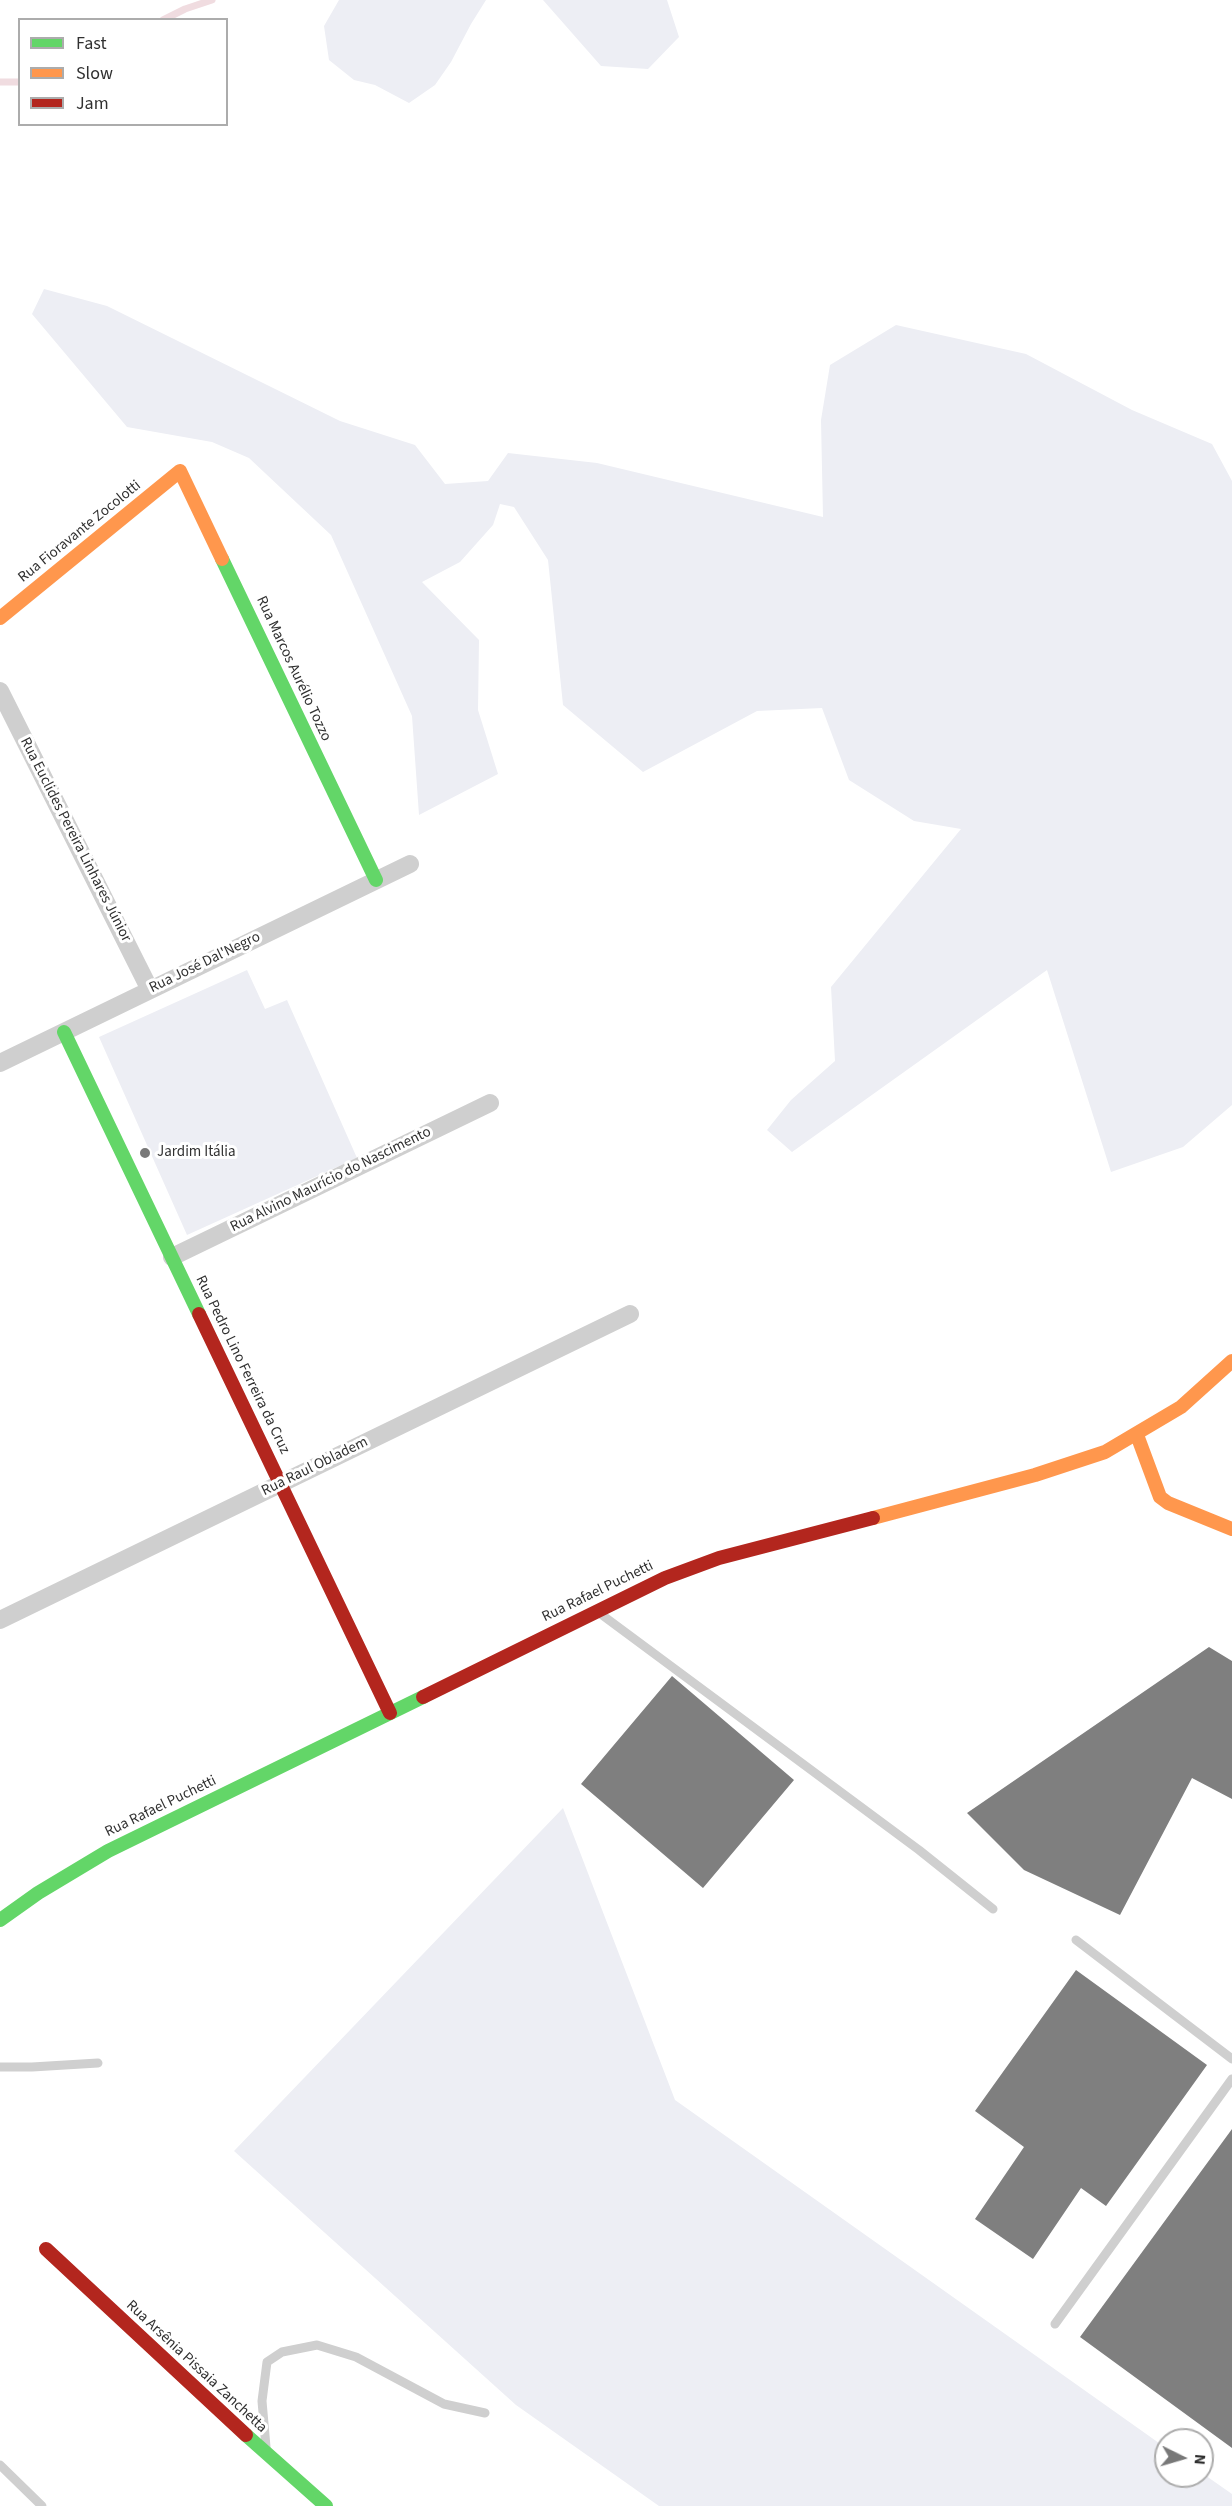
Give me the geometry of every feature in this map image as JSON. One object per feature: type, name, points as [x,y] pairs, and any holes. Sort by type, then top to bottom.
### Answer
[{"type":"street","name":"Rua Fioravante Zocolotti","points":[[0,618],[180,471]]},
{"type":"street","name":"Rua Marcos Aurélio Tozzo","points":[[180,471],[375,880]]},
{"type":"street","name":"Rua Euclides Pereira Linhares Júnior","points":[[0,691],[150,990]]},
{"type":"street","name":"Rua José Dal'Negro","points":[[0,1063],[410,864]]},
{"type":"street","name":"Rua Pedro Lino Ferreira da Cruz","points":[[64,1032],[390,1713]]},
{"type":"street","name":"Rua Alvino Maurício do Nascimento","points":[[172,1257],[490,1103]]},
{"type":"street","name":"Rua Raul Obladem","points":[[0,1620],[630,1314]]},
{"type":"street","name":"Rua Rafael Puchetti","points":[[0,1920],[38,1893],[108,1851],[665,1578],[719,1558],[1045,1472],[1105,1452],[1181,1407],[1232,1361]]},
{"type":"street","points":[[1137,1435],[1160,1497],[1168,1503],[1232,1529]]},
{"type":"street","name":"Rua Arsênia Pissaia Zanchetta","points":[[46,2249],[267,2455],[326,2506]]},
{"type":"lane","points":[[597,1610],[919,1850],[993,1909]]},
{"type":"lane","points":[[1077,1940],[1232,2059]]},
{"type":"lane","points":[[0,2067],[98,2063]]},
{"type":"lane","points":[[1055,2324],[1232,2079]]},
{"type":"lane","points":[[267,2455],[262,2401],[267,2362],[282,2352],[317,2344],[356,2357],[444,2404],[485,2413]]},
{"type":"lane","points":[[0,2465],[42,2506]]},
{"type":"shaded area","points":[[339,0],[486,0],[451,62],[435,85],[409,103],[375,85],[354,80],[329,60],[324,26]]},
{"type":"shaded area","points":[[543,0],[667,0],[679,37],[648,69],[601,66]]},
{"type":"shaded area","points":[[44,289],[107,306],[340,421],[415,445],[445,484],[488,481],[508,453],[597,463],[823,517],[821,420],[830,365],[896,325],[1026,354],[1132,410],[1212,444],[1232,481],[1232,1105],[1183,1147],[1111,1172],[1047,970],[792,1152],[767,1130],[791,1100],[835,1061],[831,987],[961,829],[914,821],[849,780],[822,708],[757,711],[643,772],[563,705],[548,560],[514,507],[500,504],[493,525],[460,562],[422,582],[479,640],[478,710],[498,774],[419,815],[412,716],[331,535],[249,458],[212,442],[127,427],[32,314]]},
{"type":"shaded area","points":[[247,970],[265,1009],[287,1000],[357,1158],[187,1235],[99,1037]]},
{"type":"shaded area","points":[[563,1808],[675,2100],[1154,2439],[1154,2488],[1214,2488],[1214,2481],[1232,2494],[1232,2506],[659,2506],[516,2405],[234,2151]]},
{"type":"building","points":[[1209,1647],[1232,1661],[1232,1799],[1192,1778],[1120,1915],[1024,1870],[967,1813]]},
{"type":"building","points":[[672,1676],[794,1780],[703,1888],[581,1784]]},
{"type":"building","points":[[1076,1970],[1207,2065],[1106,2206],[1081,2188],[1033,2259],[975,2219],[1024,2147],[975,2111]]},
{"type":"building","points":[[1232,2129],[1232,2448],[1214,2435],[1214,2428],[1205,2428],[1080,2337]]},
{"type":"waterway","points":[[167,18],[212,0]]},
{"type":"waterway","points":[[0,82],[18,82]]},
{"type":"traffic: fast","points":[[222,559],[376,880]]},
{"type":"traffic: fast","points":[[64,1032],[199,1314]]},
{"type":"traffic: fast","points":[[0,1920],[38,1893],[108,1851],[423,1697]]},
{"type":"traffic: fast","points":[[246,2435],[326,2506]]},
{"type":"traffic: slow","points":[[0,618],[180,471],[222,559]]},
{"type":"traffic: slow","points":[[873,1518],[1035,1475],[1105,1452],[1181,1407],[1232,1361]]},
{"type":"traffic: slow","points":[[1137,1435],[1160,1497],[1168,1503],[1232,1529]]},
{"type":"traffic: jam","points":[[199,1314],[390,1713]]},
{"type":"traffic: jam","points":[[423,1697],[665,1578],[719,1558],[873,1518]]},
{"type":"traffic: jam","points":[[46,2249],[246,2435]]},
{"type":"place","name":"Jardim Itália","points":[[145,1153]]}]
